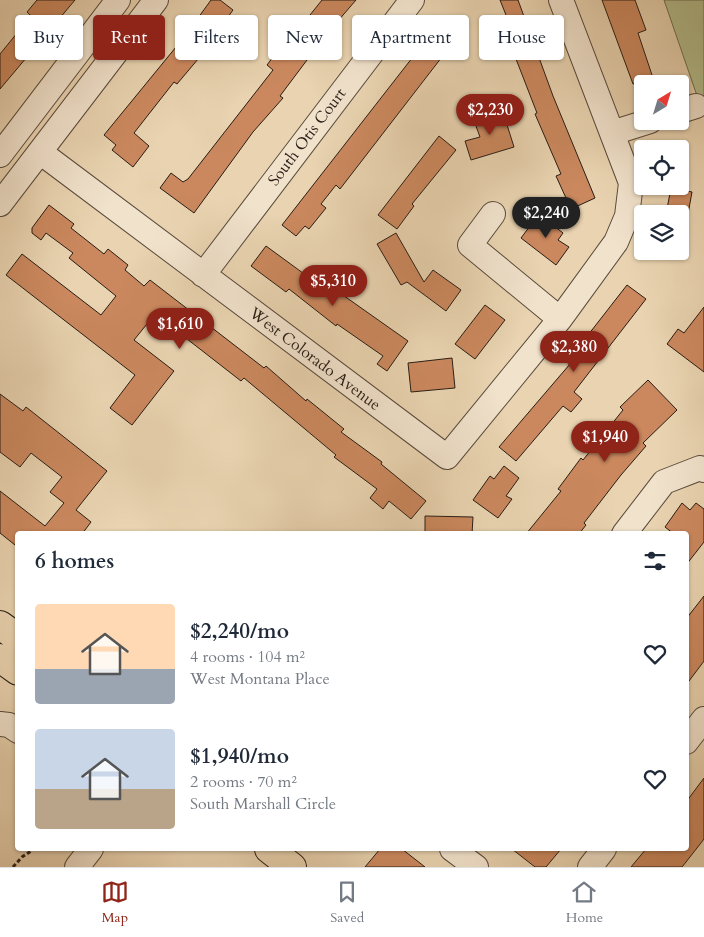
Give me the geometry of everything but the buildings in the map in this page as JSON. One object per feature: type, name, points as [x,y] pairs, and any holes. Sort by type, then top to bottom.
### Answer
[{"type":"main road","points":[[0,625],[15,636]]},
{"type":"main road","points":[[0,658],[15,670]]},
{"type":"main road","points":[[272,851],[292,867]]},
{"type":"street","points":[[0,155],[118,0]]},
{"type":"street","points":[[0,204],[156,0]]},
{"type":"street","name":"South Otis Court","points":[[203,275],[412,0]]},
{"type":"street","points":[[494,214],[470,245],[560,319],[616,242],[627,216],[631,183],[561,0]]},
{"type":"street","points":[[612,133],[634,126]]},
{"type":"street","name":"West Colorado Avenue","points":[[40,152],[447,457],[560,319]]},
{"type":"street","points":[[626,531],[664,482],[700,468],[704,470]]},
{"type":"street","points":[[689,738],[704,719]]},
{"type":"street","points":[[0,724],[9,725],[15,729]]},
{"type":"street","points":[[77,867],[89,851]]},
{"type":"street","points":[[455,851],[475,867]]},
{"type":"street","points":[[590,867],[602,851]]},
{"type":"path","points":[[13,867],[31,851]]},
{"type":"green space","points":[[664,0],[704,0],[704,116]]}]
